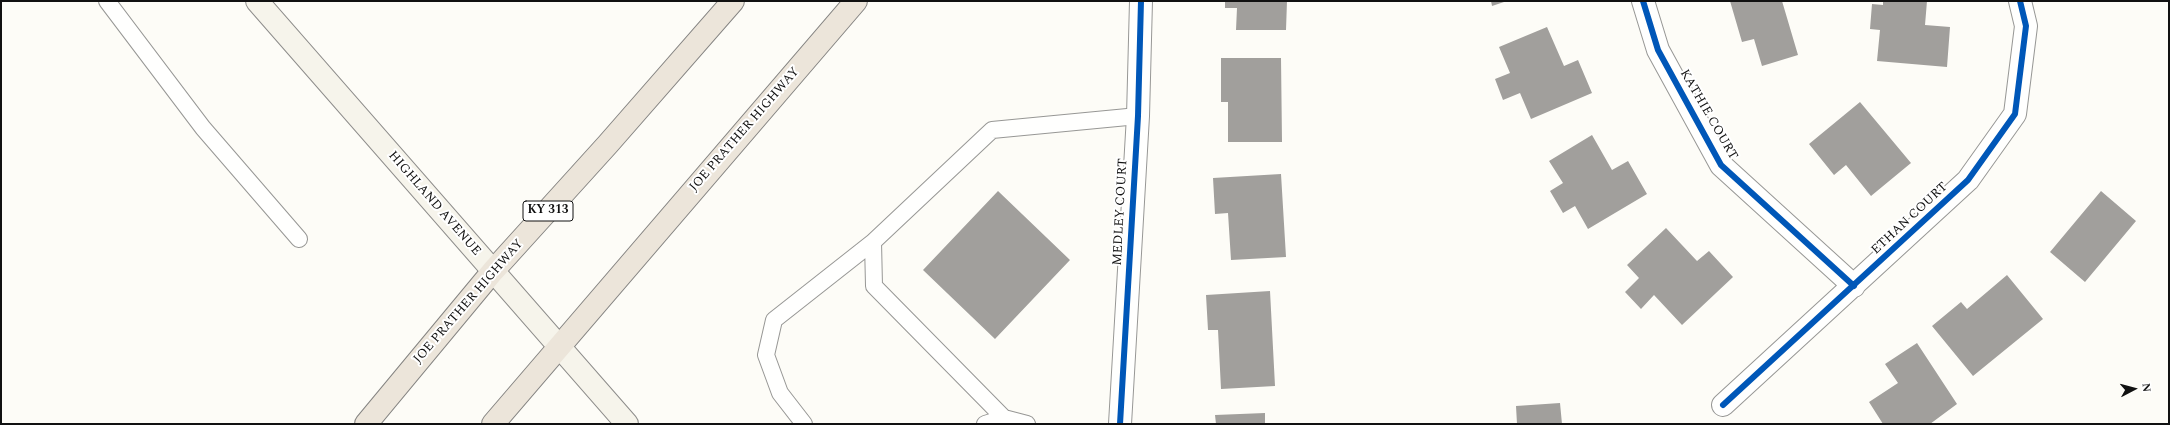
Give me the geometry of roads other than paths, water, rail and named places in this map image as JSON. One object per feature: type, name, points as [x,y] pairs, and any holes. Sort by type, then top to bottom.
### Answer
[{"type":"highway","name":"JOE PRATHER HIGHWAY","points":[[366,424],[494,271],[733,1]]},
{"type":"highway","name":"JOE PRATHER HIGHWAY","points":[[493,424],[856,1]]},
{"type":"main road","name":"HIGHLAND AVENUE","points":[[257,1],[628,424]]},
{"type":"street","name":"MEDLEY COURT","points":[[1120,424],[1138,116],[1141,1]]},
{"type":"street","name":"KATHIE COURT","points":[[1643,1],[1658,50],[1721,165],[1854,286]]},
{"type":"street","name":"ETHAN COURT","points":[[1723,406],[1968,180],[2015,114],[2026,26],[2020,1]]},
{"type":"lane","points":[[107,1],[203,128],[299,239]]},
{"type":"lane","points":[[804,424],[780,393],[766,356],[774,320],[873,242],[992,130],[1138,116]]},
{"type":"lane","points":[[873,242],[874,286],[1004,418],[1027,424]]},
{"type":"lane","points":[[985,424],[1004,418]]}]
